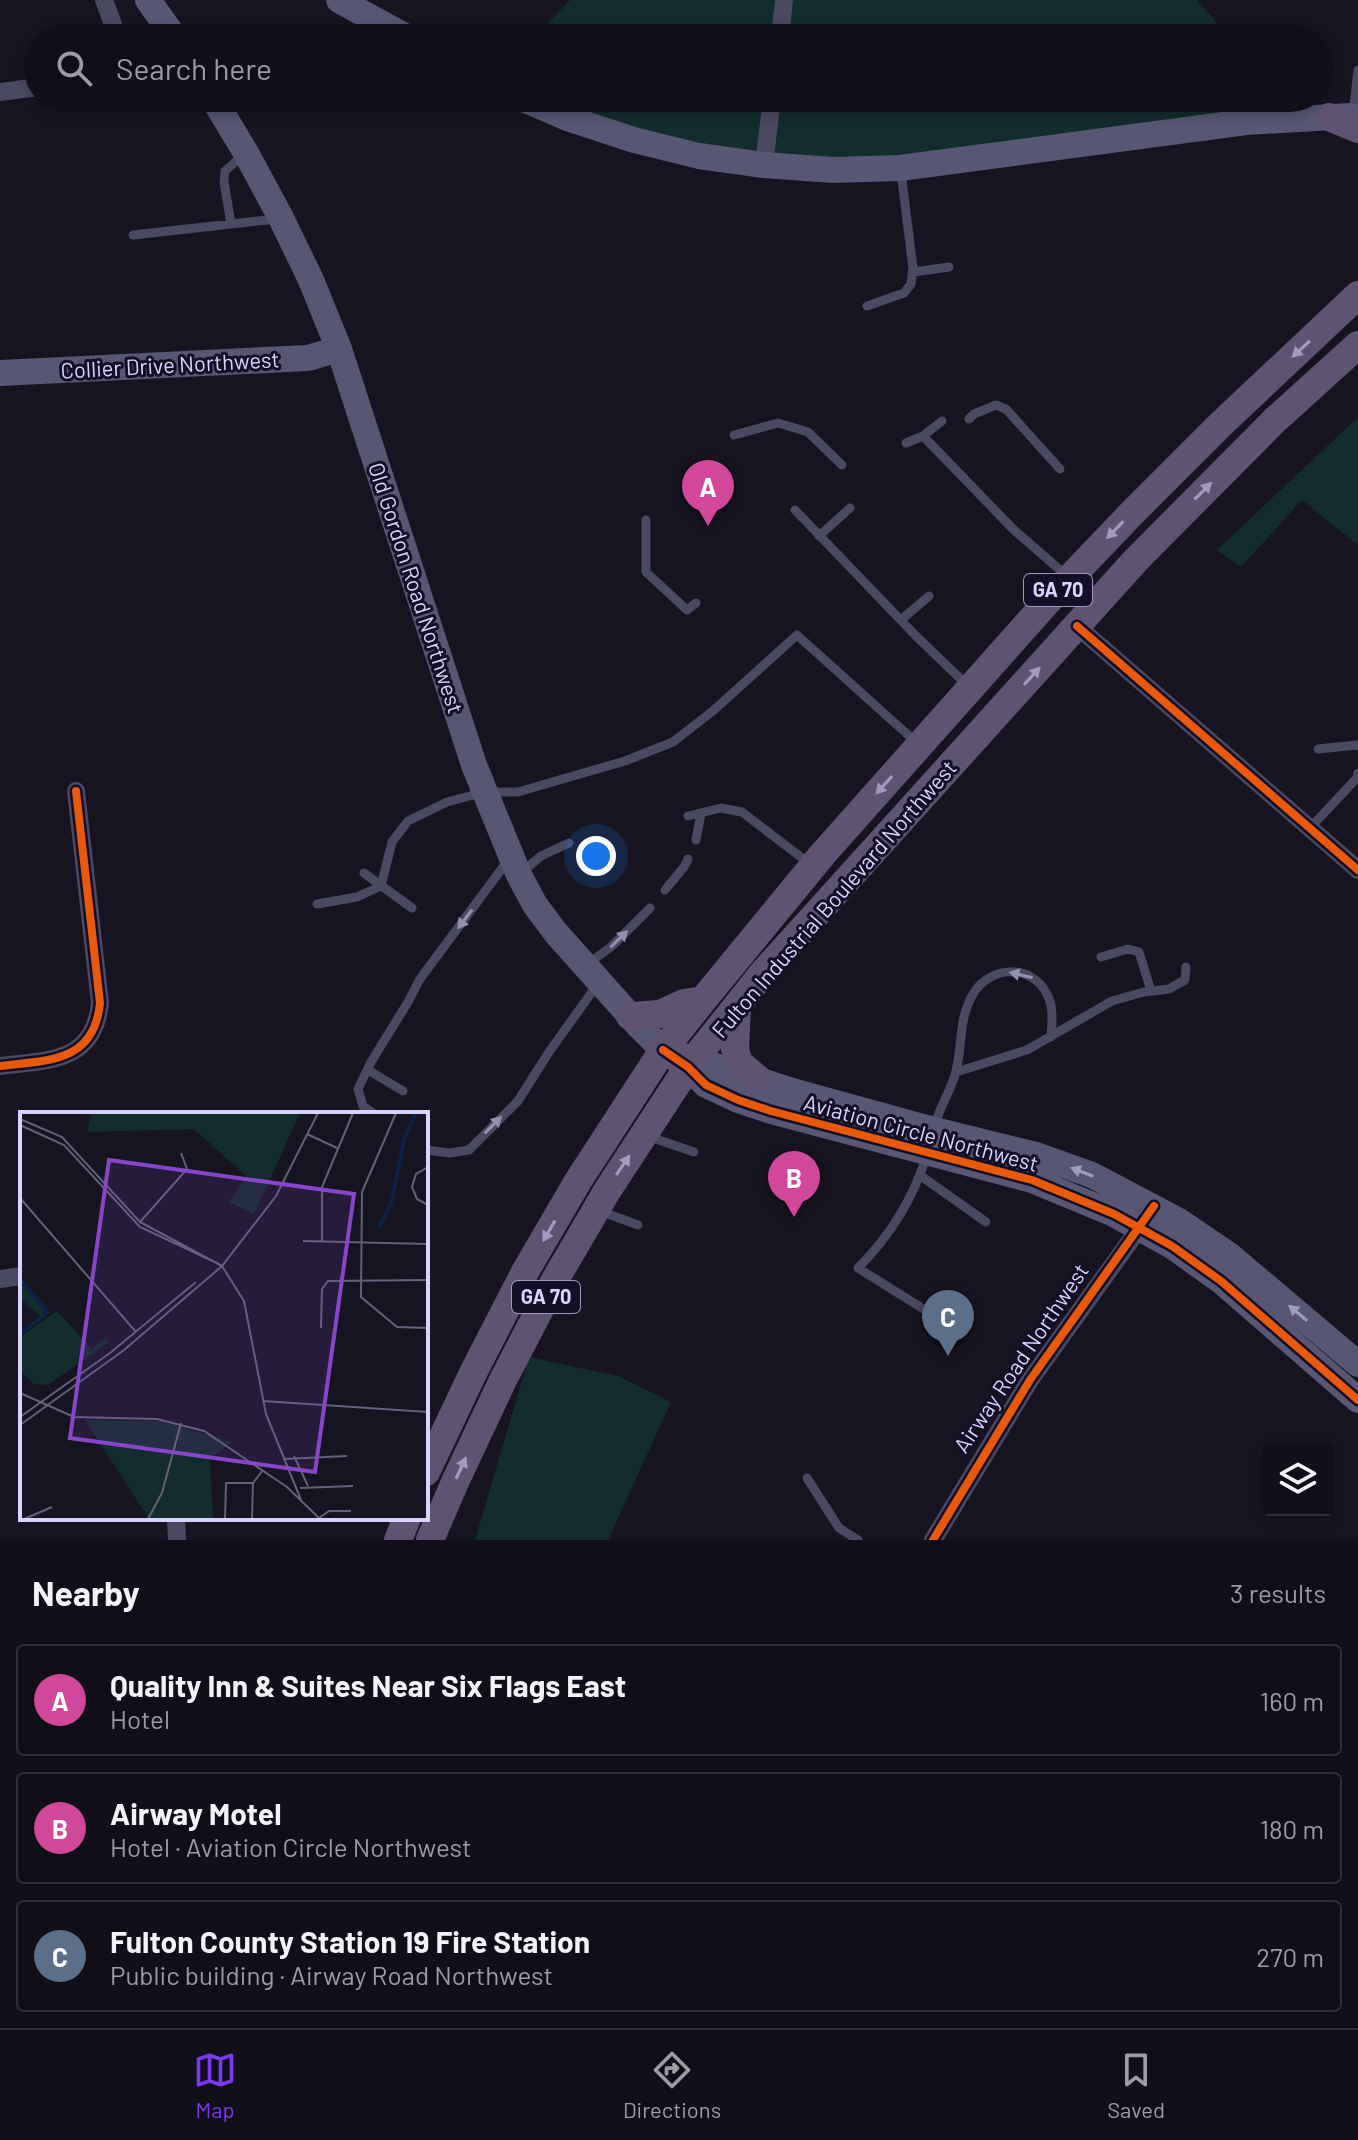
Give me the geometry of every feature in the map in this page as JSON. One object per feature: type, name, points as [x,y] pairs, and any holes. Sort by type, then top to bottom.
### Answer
[{"type":"main road","points":[[148,0],[165,24]]},
{"type":"main road","points":[[339,0],[383,24]]},
{"type":"main road","name":"Old Gordon Road Northwest","points":[[221,112],[281,218],[339,349],[464,736],[515,866],[535,905],[556,933],[663,1050]]},
{"type":"main road","points":[[554,112],[634,140],[699,156],[833,170],[900,168],[1246,122],[1349,120]]},
{"type":"main road","name":"Fulton Industrial Boulevard Northwest","points":[[428,1468],[526,1270],[578,1181],[663,1050],[813,866],[1070,578],[1211,434],[1358,295]]},
{"type":"main road","name":"Fulton Industrial Boulevard Northwest","points":[[430,1540],[503,1380],[555,1280],[596,1209],[692,1063],[763,973],[1136,560],[1275,420],[1358,345]]},
{"type":"main road","name":"Collier Drive Northwest","points":[[0,373],[308,358],[339,349]]},
{"type":"main road","points":[[630,1016],[660,1014],[684,1003],[703,1000]]},
{"type":"main road","points":[[737,1006],[735,1049],[739,1063],[758,1079]]},
{"type":"main road","name":"Aviation Circle Northwest","points":[[663,1050],[692,1063],[796,1092],[927,1153]]},
{"type":"main road","name":"Aviation Circle Northwest","points":[[692,1063],[706,1085],[771,1111],[1032,1180],[1079,1198],[1147,1217],[1179,1221],[1229,1255],[1356,1359]]},
{"type":"main road","name":"Aviation Circle Northwest","points":[[1147,1217],[1172,1246],[1221,1281],[1358,1400]]},
{"type":"main road","points":[[398,1540],[406,1520]]},
{"type":"street","points":[[104,0],[113,24]]},
{"type":"street","points":[[781,24],[784,0]]},
{"type":"street","points":[[0,92],[24,89]]},
{"type":"street","points":[[764,165],[770,112]]},
{"type":"street","points":[[1077,626],[1358,870]]},
{"type":"street","points":[[0,1066],[57,1058],[76,1051],[90,1038],[99,1020],[100,1003],[76,791]]},
{"type":"street","name":"Airway Road Northwest","points":[[933,1540],[1030,1380],[1147,1217]]},
{"type":"street","points":[[0,1279],[20,1276]]},
{"type":"street","points":[[176,1520],[177,1540]]},
{"type":"lane","points":[[1349,120],[1358,70]]},
{"type":"lane","points":[[231,224],[225,171],[246,153]]},
{"type":"lane","points":[[867,306],[904,293],[911,284],[913,272],[900,168]]},
{"type":"lane","points":[[133,235],[281,218]]},
{"type":"lane","points":[[913,272],[949,267]]},
{"type":"lane","points":[[969,419],[996,405],[1006,409],[1060,469]]},
{"type":"lane","points":[[906,443],[923,436],[942,421]]},
{"type":"lane","points":[[734,435],[778,423],[808,432],[842,465]]},
{"type":"lane","points":[[923,436],[1014,530],[1070,578]]},
{"type":"lane","points":[[819,536],[850,508]]},
{"type":"lane","points":[[795,510],[970,688]]},
{"type":"lane","points":[[646,520],[646,572],[687,610],[696,603]]},
{"type":"lane","points":[[901,620],[929,596]]},
{"type":"lane","points":[[381,886],[392,842],[408,821],[447,802],[485,792],[518,792],[625,761],[673,742],[714,710],[797,635],[919,745]]},
{"type":"lane","points":[[1318,749],[1358,746]]},
{"type":"lane","points":[[1310,828],[1357,778],[1358,773]]},
{"type":"lane","points":[[688,816],[721,808],[742,812],[813,866]]},
{"type":"lane","points":[[696,840],[701,813]]},
{"type":"lane","points":[[371,1112],[363,1106],[358,1089],[420,979],[515,866],[569,843]]},
{"type":"lane","points":[[665,890],[688,859]]},
{"type":"lane","points":[[364,873],[412,908]]},
{"type":"lane","points":[[317,904],[357,897],[381,886]]},
{"type":"lane","points":[[428,1150],[450,1153],[469,1150],[518,1101],[592,974],[612,946],[650,908]]},
{"type":"lane","points":[[1101,957],[1128,949],[1139,952],[1151,991]]},
{"type":"lane","points":[[956,1072],[1027,1050],[1112,1001],[1169,989],[1185,980],[1186,967]]},
{"type":"lane","points":[[933,1315],[858,1268],[878,1249],[905,1207],[927,1153],[938,1111],[956,1072],[963,1013],[975,990],[995,974],[1016,970],[1035,978],[1048,995],[1053,1018],[1051,1037]]},
{"type":"lane","points":[[368,1070],[403,1091]]},
{"type":"lane","points":[[644,1135],[694,1152]]},
{"type":"lane","points":[[927,1153],[986,1222]]},
{"type":"lane","points":[[596,1209],[638,1225]]},
{"type":"lane","points":[[1334,1379],[1356,1359]]},
{"type":"lane","points":[[807,1478],[839,1528],[858,1540]]},
{"type":"green space","points":[[570,0],[1197,0],[1218,24],[547,24]]},
{"type":"green space","points":[[543,112],[1267,112],[874,162],[714,159]]},
{"type":"green space","points":[[1358,417],[1358,545],[1302,500],[1241,567],[1217,550]]},
{"type":"green space","points":[[529,1357],[618,1376],[671,1402],[608,1540],[475,1540]]},
{"type":"cycle path","points":[[1077,626],[1358,870]]},
{"type":"cycle path","points":[[0,1066],[66,1055],[89,1037],[96,1023],[100,1003],[76,791]]},
{"type":"cycle path","points":[[663,1050],[688,1067],[706,1085],[738,1100],[1032,1180],[1114,1214],[1172,1246],[1221,1281],[1358,1400]]},
{"type":"cycle path","points":[[933,1540],[1030,1380],[1154,1206]]},
{"type":"place","name":"Quality Inn & Suites Near Six Flags East","points":[[708,526]]},
{"type":"place","name":"Airway Motel","points":[[794,1217]]},
{"type":"place","name":"Fulton County Station 19 Fire Station","points":[[948,1356]]}]
